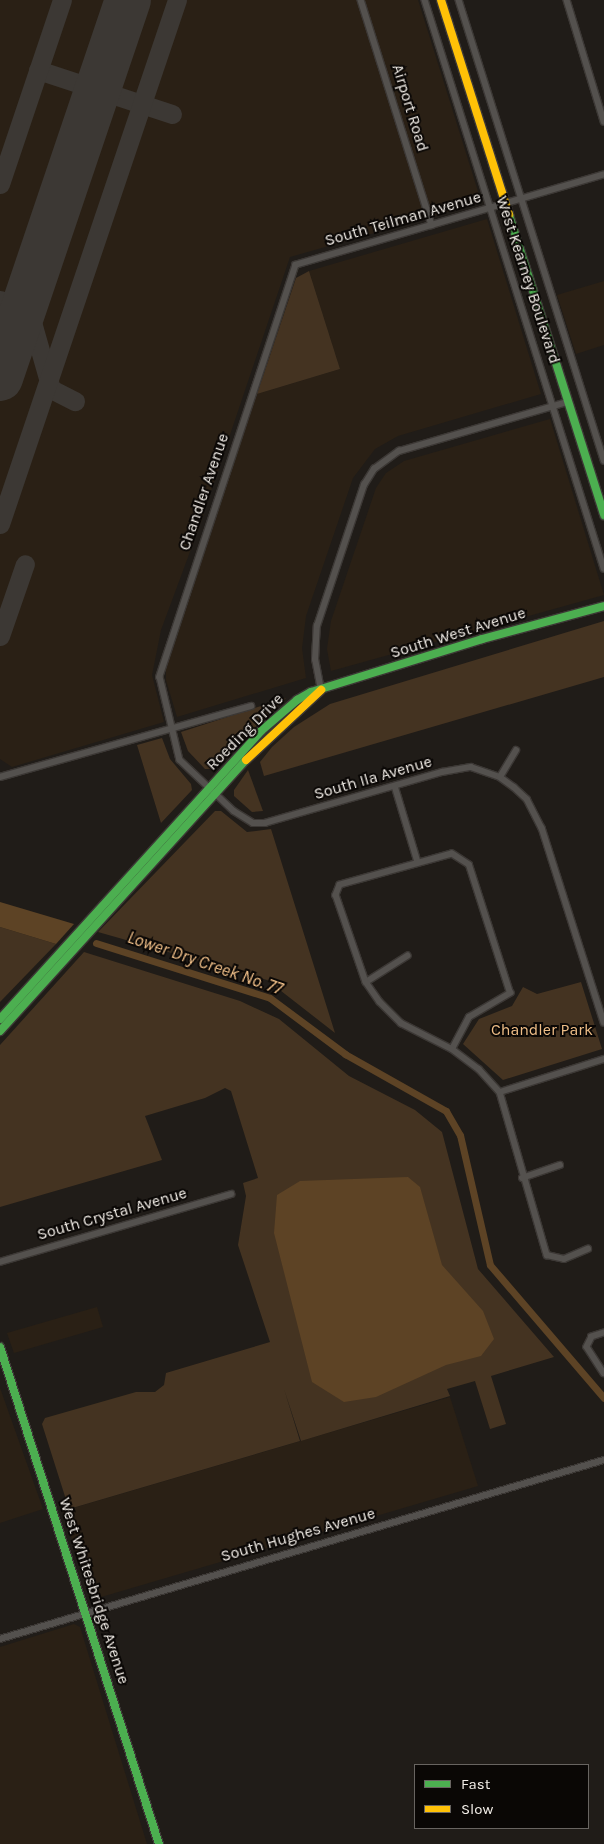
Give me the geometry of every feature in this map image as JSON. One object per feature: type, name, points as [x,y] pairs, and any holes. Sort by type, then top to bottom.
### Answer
[{"type":"street","name":"Airport Road","points":[[361,0],[432,225]]},
{"type":"street","name":"West Kearney Boulevard","points":[[425,0],[604,568]]},
{"type":"street","name":"West Kearney Boulevard","points":[[441,0],[604,515]]},
{"type":"street","name":"West Kearney Boulevard","points":[[459,0],[604,461]]},
{"type":"street","points":[[567,0],[604,121]]},
{"type":"street","name":"South Teilman Avenue","points":[[296,266],[604,175]]},
{"type":"street","name":"Chandler Avenue","points":[[253,823],[212,790],[180,760],[160,684],[161,662],[296,266]]},
{"type":"street","points":[[321,690],[314,660],[317,626],[364,486],[374,469],[399,451],[568,402]]},
{"type":"street","name":"South West Avenue","points":[[321,690],[482,639],[604,606]]},
{"type":"street","name":"Roeding Drive","points":[[0,1019],[212,790],[280,724],[321,690]]},
{"type":"street","points":[[0,777],[172,730],[251,706]]},
{"type":"street","points":[[516,750],[500,777],[536,812],[604,1022]]},
{"type":"street","name":"South Ila Avenue","points":[[253,823],[265,823],[395,786],[471,768],[500,777]]},
{"type":"street","points":[[395,786],[418,862]]},
{"type":"street","name":"Roeding Drive","points":[[0,1031],[212,790]]},
{"type":"street","points":[[452,1048],[473,1014],[510,993],[469,865],[452,854],[340,885],[336,895],[366,982],[401,1023],[452,1048],[479,1069],[500,1092],[522,1178],[547,1255],[564,1259],[588,1250]]},
{"type":"street","points":[[366,982],[407,956]]},
{"type":"street","points":[[500,1092],[604,1059]]},
{"type":"street","points":[[522,1178],[560,1165]]},
{"type":"street","name":"South Crystal Avenue","points":[[0,1262],[232,1194]]},
{"type":"street","points":[[604,1333],[587,1342],[587,1352],[604,1373]]},
{"type":"street","name":"West Whitesbridge Avenue","points":[[0,1347],[87,1612],[159,1844]]},
{"type":"street","name":"South Hughes Avenue","points":[[0,1639],[604,1460]]},
{"type":"shaded area","points":[[0,0],[418,0],[481,201],[435,216],[433,210],[422,214],[423,219],[290,257],[209,497],[203,496],[198,511],[204,514],[161,630],[152,675],[164,722],[12,767],[0,759]]},
{"type":"shaded area","points":[[487,219],[541,394],[398,436],[375,449],[353,478],[306,616],[302,648],[306,678],[177,717],[166,680],[166,662],[257,394],[340,369],[309,271]]},
{"type":"shaded area","points":[[604,281],[604,345],[576,354],[557,295]]},
{"type":"shaded area","points":[[550,419],[604,595],[331,671],[327,649],[331,621],[376,488],[386,473],[404,461]]},
{"type":"shaded area","points":[[0,902],[74,924],[56,944],[0,927]]},
{"type":"shaded area","points":[[408,1177],[420,1187],[442,1265],[483,1311],[494,1339],[481,1356],[446,1365],[376,1397],[344,1402],[312,1382],[274,1233],[277,1195],[300,1181]]},
{"type":"shaded area","points":[[97,1307],[103,1327],[14,1353],[7,1333]]},
{"type":"shaded area","points":[[0,1388],[43,1509],[0,1523]]},
{"type":"shaded area","points":[[450,1397],[478,1486],[91,1600],[63,1511]]},
{"type":"shaded area","points":[[74,1624],[80,1627],[147,1844],[0,1844],[0,1647]]},
{"type":"green space","points":[[309,271],[340,369],[257,394],[296,278]]},
{"type":"green space","points":[[604,621],[604,677],[264,776],[260,762],[272,747],[294,727],[330,704]]},
{"type":"green space","points":[[286,698],[211,769],[205,769],[188,751],[181,732]]},
{"type":"green space","points":[[162,738],[170,759],[191,784],[192,790],[161,823],[137,745]]},
{"type":"green space","points":[[248,770],[263,811],[252,812],[234,796],[234,790]]},
{"type":"green space","points":[[215,811],[221,811],[247,832],[271,829],[335,1033],[267,980],[98,932]]},
{"type":"green space","points":[[0,927],[56,944],[0,1002]]},
{"type":"green space","points":[[84,952],[240,1001],[279,1019],[349,1076],[415,1110],[442,1132],[478,1269],[554,1357],[491,1376],[506,1424],[490,1429],[475,1381],[447,1389],[450,1396],[301,1441],[284,1389],[300,1441],[69,1509],[42,1424],[45,1418],[136,1392],[155,1392],[164,1385],[166,1373],[270,1342],[238,1245],[246,1196],[243,1183],[258,1178],[231,1091],[225,1088],[205,1098],[145,1116],[162,1160],[0,1207],[0,1045]]},
{"type":"green space","name":"Chandler Park","points":[[581,982],[602,1049],[503,1080],[463,1044],[479,1019],[512,1006],[523,987],[537,994]]},
{"type":"waterway","name":"Lower Dry Creek No. 77","points":[[96,943],[270,998],[345,1054],[446,1111],[460,1135],[490,1265],[604,1398]]},
{"type":"taxiway","points":[[0,184],[62,0]]},
{"type":"taxiway","points":[[0,524],[177,0]]},
{"type":"taxiway","points":[[38,70],[172,114]]},
{"type":"taxiway","points":[[0,300],[24,308]]},
{"type":"taxiway","points":[[26,301],[51,389],[75,401]]},
{"type":"taxiway","points":[[0,636],[25,564]]},
{"type":"runway","points":[[0,378],[128,0]]},
{"type":"traffic: fast","points":[[509,215],[604,515]]},
{"type":"traffic: fast","points":[[0,1019],[261,731],[297,700],[311,692],[482,639],[604,606]]},
{"type":"traffic: fast","points":[[0,1031],[246,760]]},
{"type":"traffic: fast","points":[[0,1347],[159,1844]]},
{"type":"traffic: slow","points":[[441,0],[509,215]]},
{"type":"traffic: slow","points":[[246,760],[321,690]]}]
